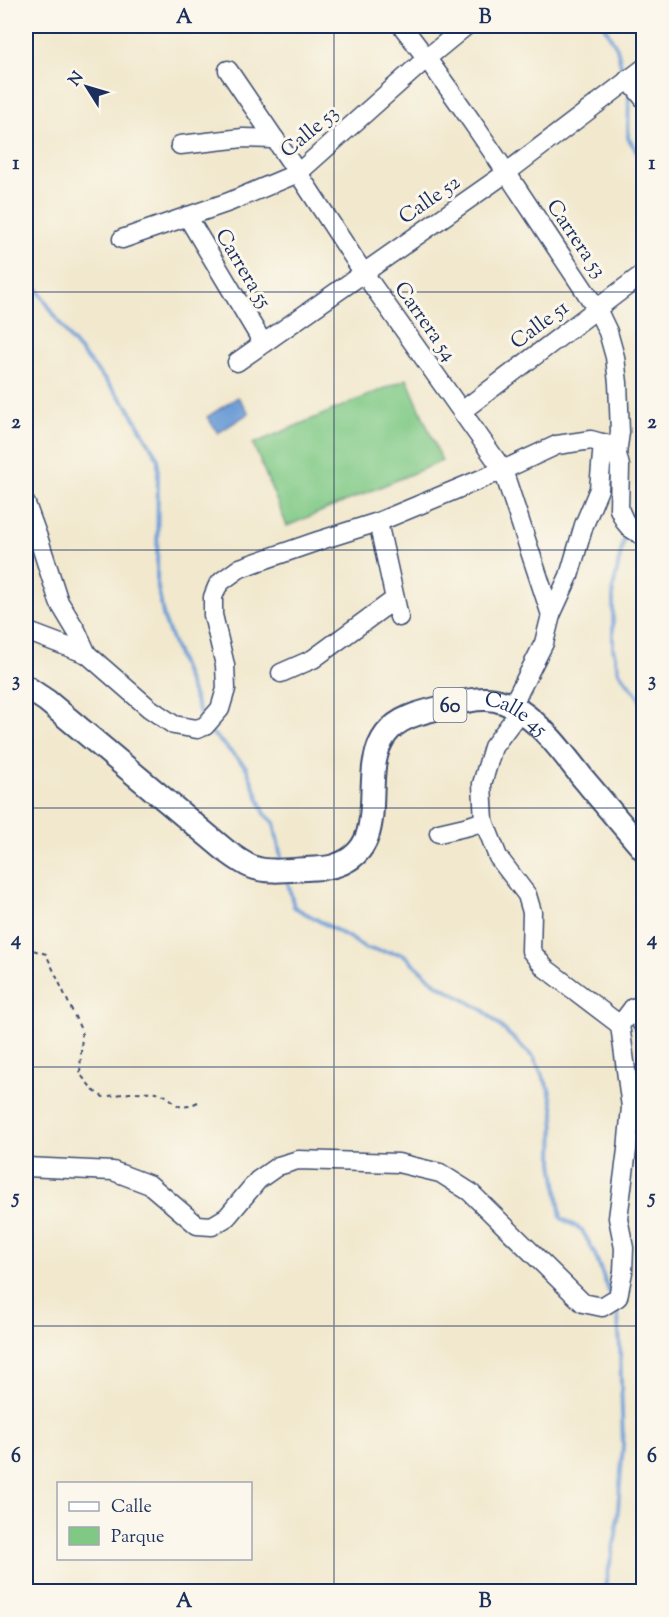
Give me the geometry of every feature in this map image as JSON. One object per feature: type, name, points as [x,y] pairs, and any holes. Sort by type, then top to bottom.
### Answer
[{"type":"main road","name":"Calle 45","points":[[26,687],[47,701],[225,850],[245,864],[261,870],[323,868],[337,866],[350,859],[369,835],[372,816],[373,769],[380,742],[388,732],[396,724],[410,717],[466,700],[484,698],[500,701],[516,708],[533,721],[554,742],[644,850]]},
{"type":"street","name":"Carrera 53","points":[[402,26],[427,58],[506,173],[597,309],[608,332],[617,374],[620,432],[610,448],[620,466],[620,509],[630,528],[644,537]]},
{"type":"street","name":"Calle 53","points":[[122,239],[229,202],[298,172],[466,26]]},
{"type":"street","name":"Calle 52","points":[[237,362],[506,173],[644,68]]},
{"type":"street","name":"Carrera 54","points":[[228,70],[363,272],[503,470],[551,615]]},
{"type":"street","points":[[628,80],[644,99]]},
{"type":"street","points":[[180,145],[243,138],[275,139]]},
{"type":"street","name":"Carrera 55","points":[[187,216],[262,344]]},
{"type":"street","name":"Calle 51","points":[[462,411],[644,273]]},
{"type":"street","points":[[26,631],[87,654],[149,708],[174,724],[197,729],[205,726],[220,709],[225,688],[225,665],[213,615],[213,597],[222,581],[240,568],[378,522],[557,445],[591,440],[610,448],[569,576],[551,615],[544,643],[516,708],[493,747],[482,784],[484,821],[498,857],[526,895],[532,912],[531,951],[545,968],[620,1024],[631,1107],[618,1218],[624,1248],[623,1272],[618,1297],[602,1307],[583,1303],[470,1192],[440,1173],[398,1163],[298,1160],[278,1166],[258,1180],[227,1217],[212,1226],[197,1225],[150,1185],[113,1171],[26,1167]]},
{"type":"street","points":[[26,504],[59,602],[87,654]]},
{"type":"street","points":[[282,673],[313,659],[397,608],[378,522]]},
{"type":"street","points":[[439,833],[484,821]]},
{"type":"street","points":[[620,1024],[638,1007],[644,1027]]},
{"type":"path","points":[[26,955],[33,950],[46,954],[82,1032],[80,1074],[94,1091],[103,1097],[161,1093],[179,1106],[186,1108],[198,1102]]},
{"type":"green space","points":[[407,379],[442,461],[287,526],[253,444]]},
{"type":"water","points":[[238,397],[249,413],[218,433],[207,417]]},
{"type":"waterway","points":[[604,26],[617,48],[623,74]]},
{"type":"waterway","points":[[629,96],[628,138],[639,154],[644,175]]},
{"type":"waterway","points":[[26,272],[70,339],[128,407],[158,459],[157,583],[164,619],[203,721]]},
{"type":"waterway","points":[[632,520],[644,498]]},
{"type":"waterway","points":[[624,538],[613,589],[613,648],[619,672],[644,706]]},
{"type":"waterway","points":[[209,730],[246,767],[265,814],[274,823],[282,863]]},
{"type":"waterway","points":[[287,879],[294,907],[366,949],[403,954],[435,983],[483,1010],[534,1058],[549,1089],[554,1111],[553,1162],[561,1218],[582,1230],[594,1252],[610,1294]]},
{"type":"waterway","points":[[604,1592],[616,1535],[623,1445],[620,1348],[618,1314],[615,1306]]}]
